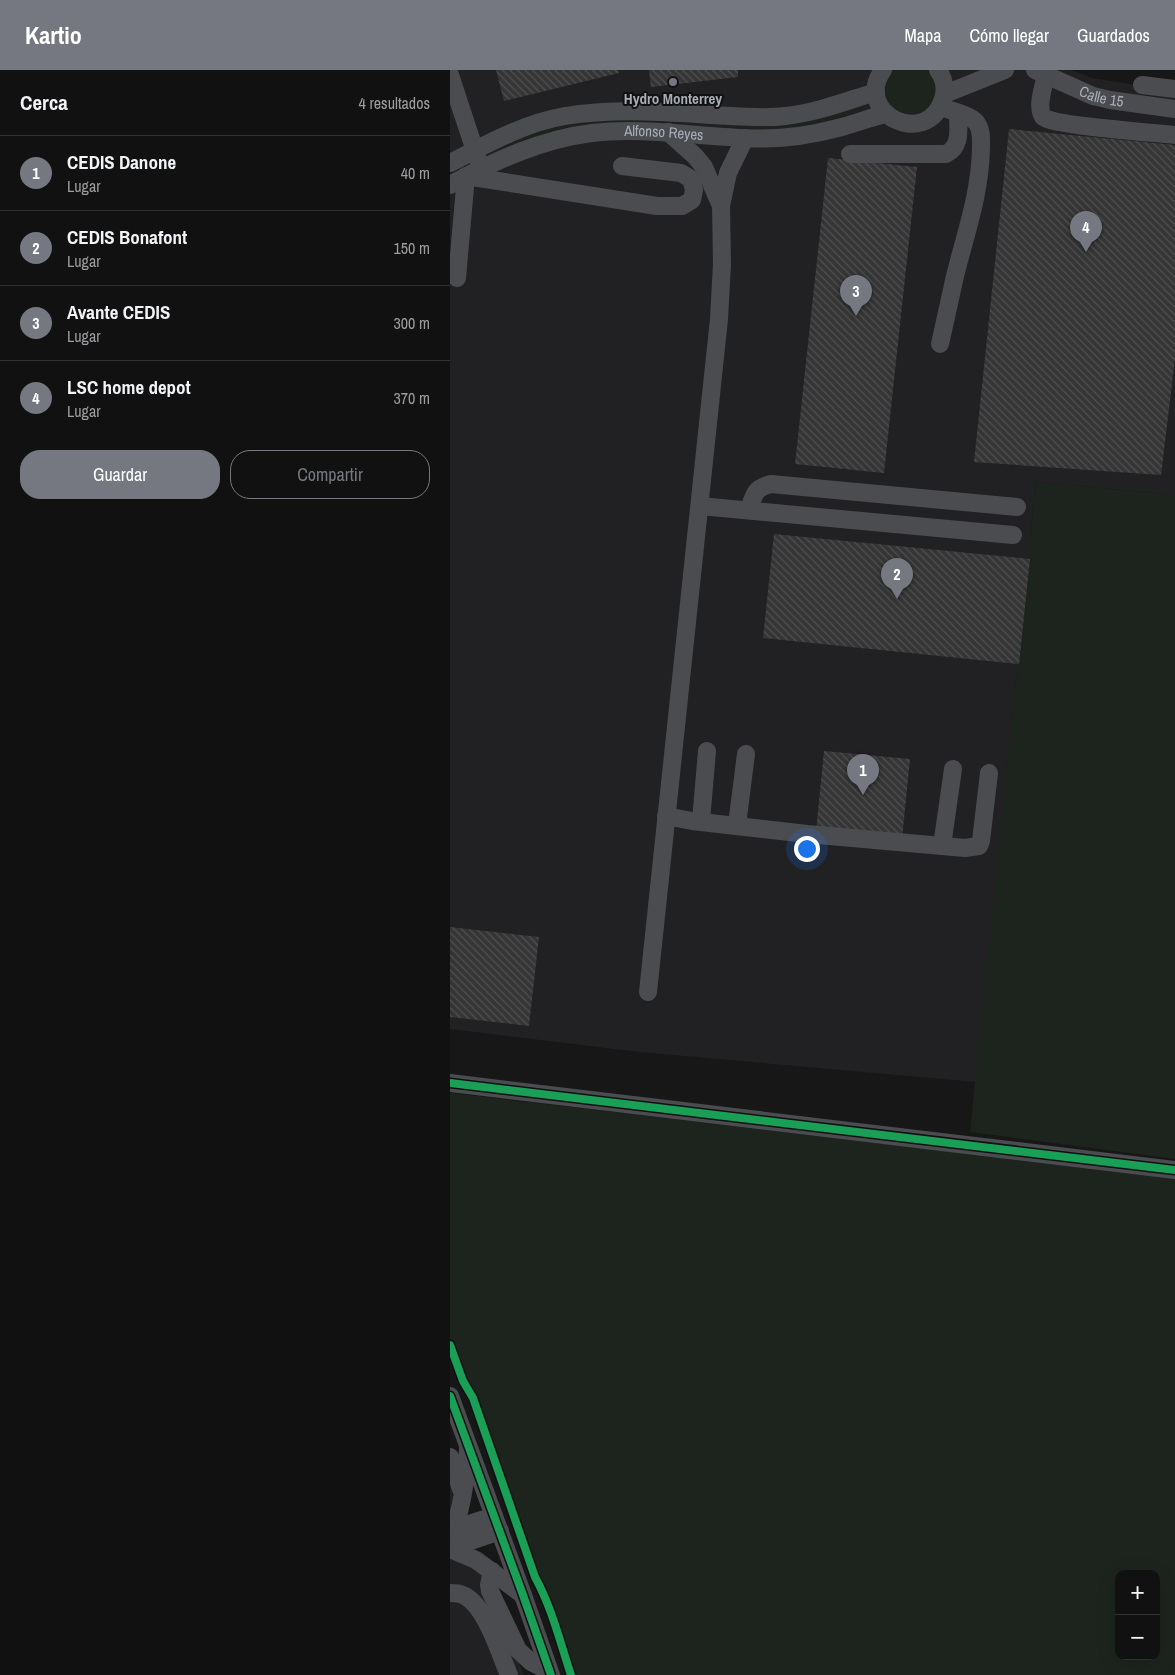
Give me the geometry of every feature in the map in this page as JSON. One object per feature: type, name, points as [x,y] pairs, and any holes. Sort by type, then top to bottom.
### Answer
[{"type":"street","points":[[884,70],[879,77],[876,92],[878,104],[885,114],[896,121],[908,124],[921,123],[932,117],[943,100],[944,83],[941,71]]},
{"type":"street","points":[[943,100],[1006,70]]},
{"type":"street","points":[[1040,73],[1040,109],[1042,116],[1046,120],[1067,124],[1175,135]]},
{"type":"street","name":"Calle 15","points":[[1040,73],[1093,96],[1175,109]]},
{"type":"street","points":[[450,75],[475,150],[474,172],[457,278]]},
{"type":"street","points":[[1142,85],[1175,89]]},
{"type":"street","name":"Alfonso Reyes","points":[[450,163],[503,136],[530,125],[563,117],[601,111],[638,111],[757,118],[786,116],[813,111],[876,92]]},
{"type":"street","points":[[940,344],[955,275],[976,200],[980,167],[980,130],[976,122],[958,113],[943,100]]},
{"type":"street","points":[[850,154],[946,154],[953,150],[956,144],[958,113]]},
{"type":"street","name":"Alfonso Reyes","points":[[450,184],[516,153],[574,136],[600,132],[668,132],[745,138],[787,136],[839,128],[885,114]]},
{"type":"street","points":[[668,132],[695,156],[704,167],[721,206]]},
{"type":"street","points":[[648,992],[719,319],[722,264],[721,206],[728,173],[745,138]]},
{"type":"street","points":[[474,172],[657,206],[682,206],[692,200],[694,190],[691,178],[681,173],[622,166]]},
{"type":"street","points":[[749,510],[755,492],[761,486],[771,484],[1017,507]]},
{"type":"street","points":[[700,506],[1013,535]]},
{"type":"street","points":[[701,821],[707,751]]},
{"type":"street","points":[[737,825],[746,754]]},
{"type":"street","points":[[942,846],[953,769]]},
{"type":"street","points":[[666,816],[807,834],[965,848],[979,846],[983,830],[989,773]]},
{"type":"street","points":[[450,1083],[1175,1170]]},
{"type":"street","points":[[450,1396],[550,1673]]},
{"type":"street","points":[[451,1530],[460,1514],[468,1444]]},
{"type":"street","points":[[450,1457],[463,1496]]},
{"type":"street","points":[[451,1530],[497,1524]]},
{"type":"street","points":[[450,1548],[497,1524]]},
{"type":"street","points":[[450,1548],[476,1560],[523,1595]]},
{"type":"street","points":[[492,1571],[489,1585],[490,1592],[514,1642],[526,1658],[550,1673]]},
{"type":"street","points":[[450,1593],[464,1595],[478,1608],[509,1675]]},
{"type":"shaded area","points":[[450,70],[1071,70],[1092,78],[1175,91],[1175,495],[1036,482],[976,1082],[640,1052],[450,1029]]},
{"type":"shaded area","points":[[890,70],[932,70],[938,92],[932,103],[923,111],[916,113],[902,112],[896,109],[886,99],[884,92],[885,79]]},
{"type":"shaded area","points":[[868,97],[870,105],[839,116],[797,126],[757,129],[668,122],[589,123],[498,147],[529,128],[590,115],[760,120]]},
{"type":"shaded area","points":[[1036,482],[1175,495],[1175,1159],[970,1132]]},
{"type":"shaded area","points":[[450,1093],[1175,1178],[1175,1675],[573,1675],[450,1341]]},
{"type":"shaded area","points":[[450,1464],[458,1484],[489,1592],[524,1675],[450,1675]]},
{"type":"building","points":[[496,70],[618,70],[619,73],[504,101]]},
{"type":"building","name":"Hydro Monterrey","points":[[649,70],[738,70],[738,77],[651,87]]},
{"type":"building","points":[[1009,129],[1175,145],[1175,359],[1161,475],[974,462]]},
{"type":"building","points":[[828,158],[917,167],[884,473],[795,464]]},
{"type":"building","points":[[774,534],[1030,559],[1019,664],[763,638]]},
{"type":"building","points":[[824,751],[910,759],[902,839],[816,831]]},
{"type":"building","points":[[450,927],[539,937],[529,1026],[450,1017]]},
{"type":"cycle path","points":[[450,1083],[1175,1170]]},
{"type":"cycle path","points":[[450,1345],[463,1381],[473,1398],[535,1577],[551,1613],[571,1675]]},
{"type":"cycle path","points":[[450,1396],[551,1675]]},
{"type":"place","name":"Hydro Monterrey","points":[[673,82]]},
{"type":"place","name":"LSC home depot","points":[[1086,252]]},
{"type":"place","name":"Avante CEDIS","points":[[856,316]]},
{"type":"place","name":"CEDIS Bonafont","points":[[897,599]]},
{"type":"place","name":"CEDIS Danone","points":[[863,795]]}]
